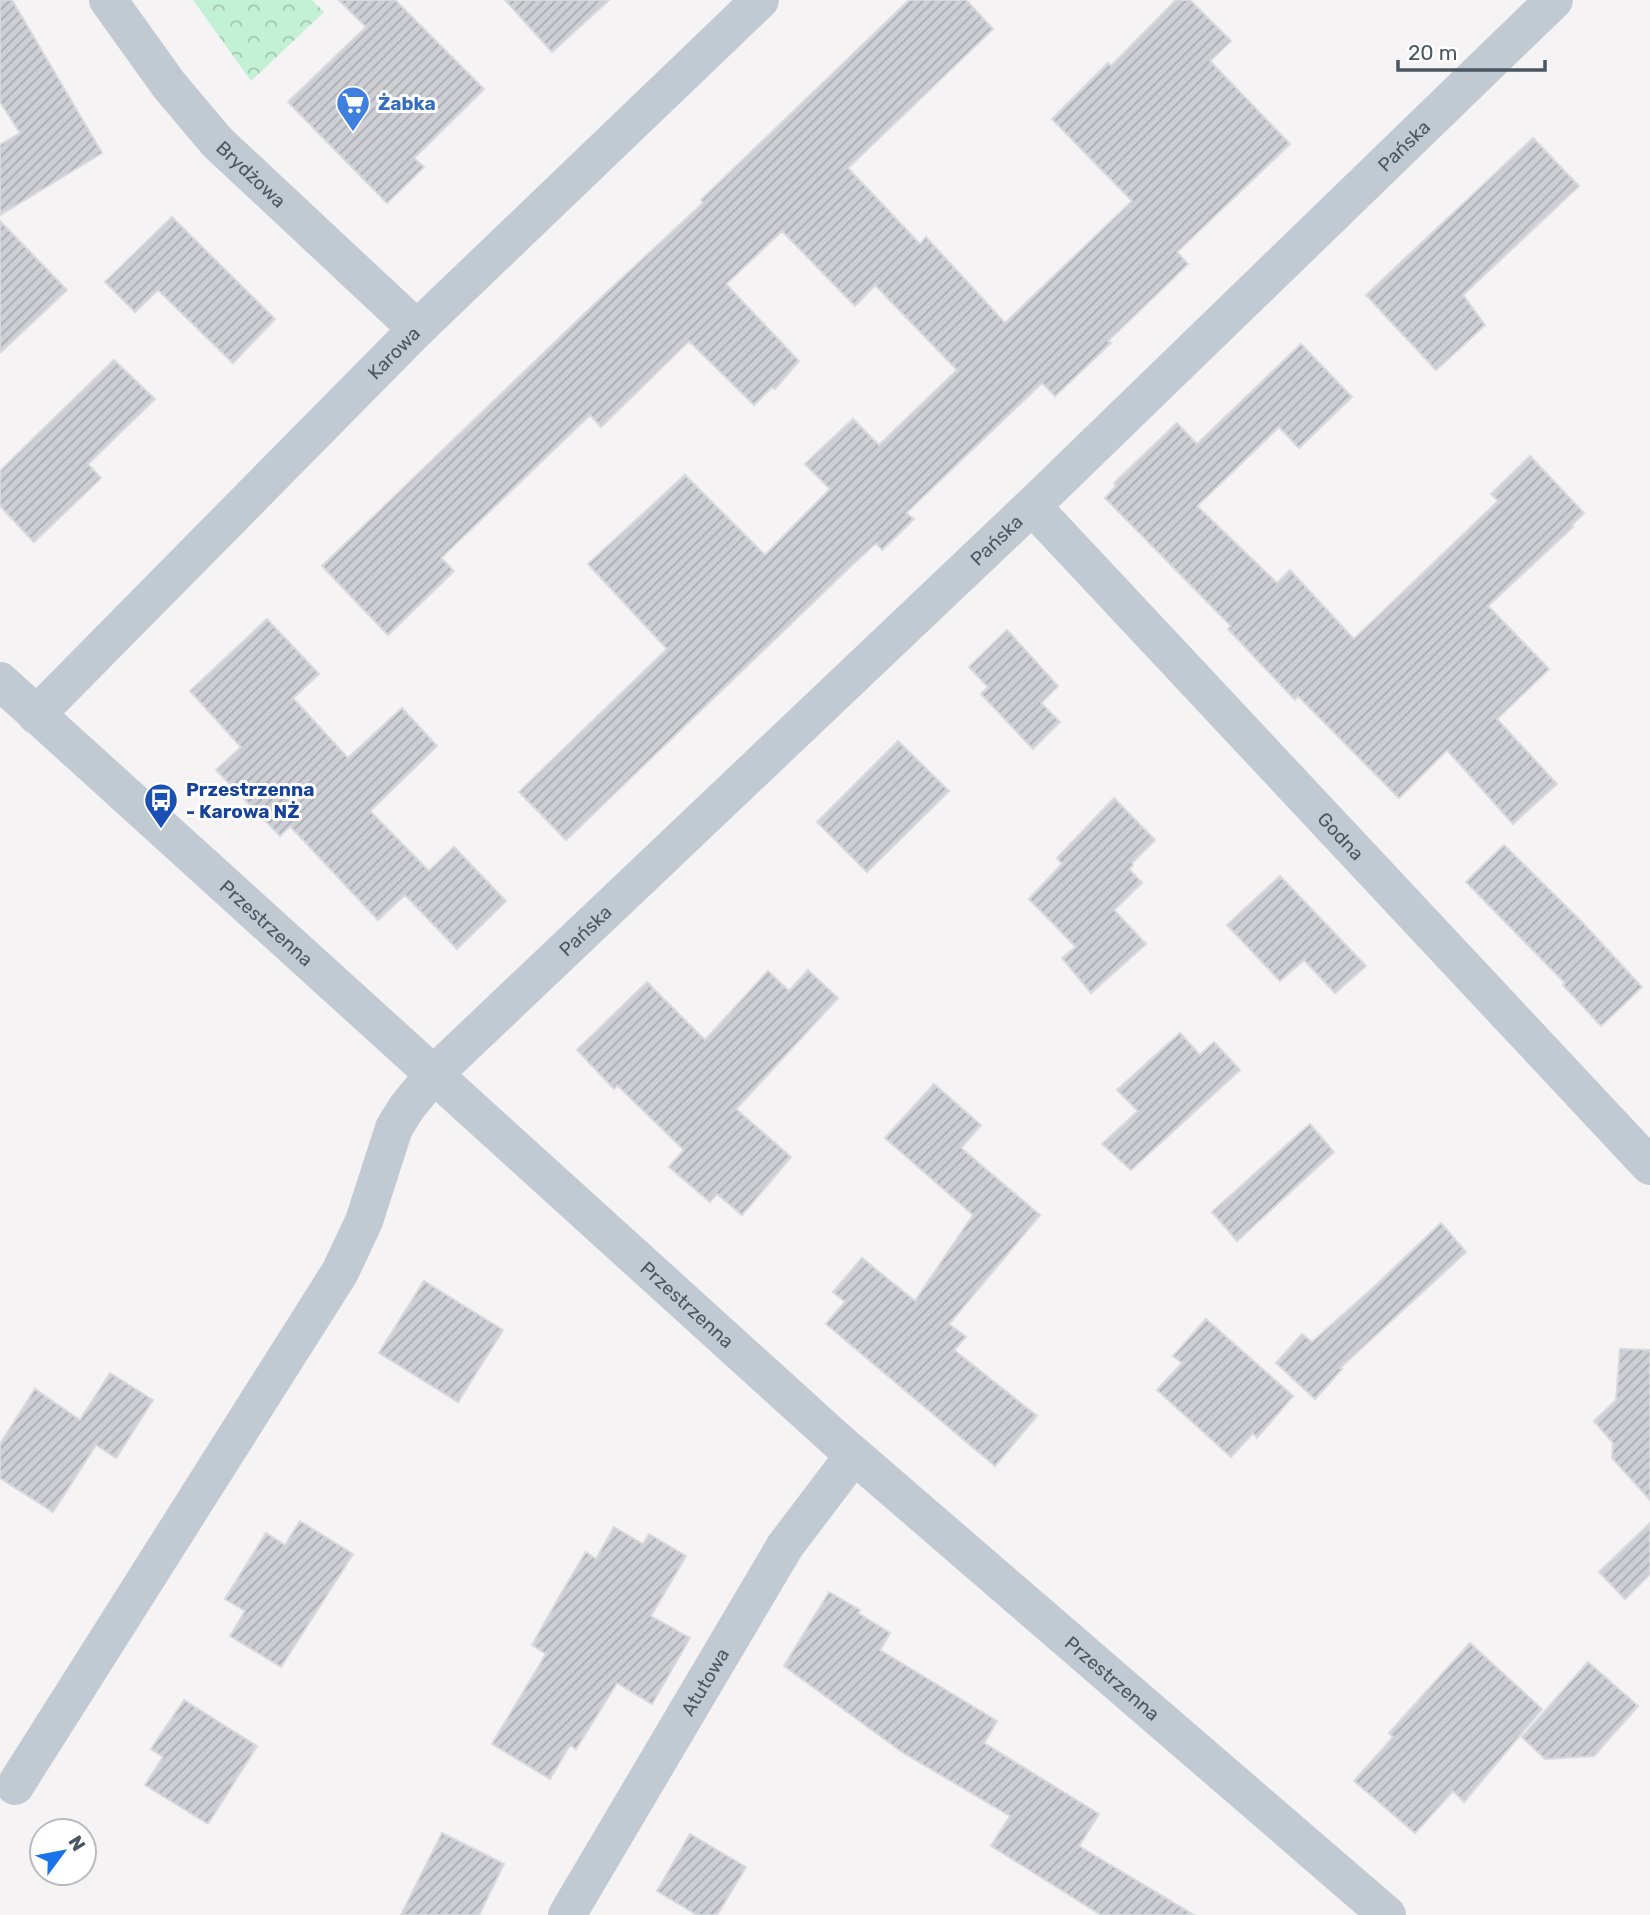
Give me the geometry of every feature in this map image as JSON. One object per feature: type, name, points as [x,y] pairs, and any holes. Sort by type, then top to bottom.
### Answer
[{"type":"street","name":"Brydżowa","points":[[108,0],[169,86],[216,142],[417,329]]},
{"type":"street","name":"Karowa","points":[[36,715],[417,329],[760,0]]},
{"type":"street","name":"Pańska","points":[[15,1786],[340,1272],[364,1221],[394,1128],[434,1074],[1032,506],[1554,0]]},
{"type":"street","name":"Godna","points":[[1032,506],[1650,1166]]},
{"type":"street","name":"Przestrzenna","points":[[0,681],[854,1455],[1387,1915]]},
{"type":"street","name":"Atutowa","points":[[567,1915],[785,1546],[854,1455]]},
{"type":"green space","points":[[193,0],[312,0],[324,12],[251,81]]},
{"type":"building","points":[[0,0],[12,0],[102,153],[0,215],[0,145],[20,133],[0,102]]},
{"type":"building","points":[[339,0],[395,0],[484,89],[414,158],[424,167],[387,203],[288,102],[366,27]]},
{"type":"building","points":[[505,0],[609,0],[552,52]]},
{"type":"building","points":[[909,0],[966,0],[993,29],[848,168],[920,244],[926,237],[1005,323],[1132,201],[1052,119],[1108,63],[1111,66],[1176,0],[1190,0],[1231,41],[1210,61],[1290,144],[1177,252],[1188,264],[1108,341],[1111,343],[1055,396],[1042,383],[906,513],[914,519],[882,550],[876,543],[566,840],[519,792],[667,649],[588,564],[685,475],[765,555],[830,489],[805,464],[853,419],[879,445],[957,370],[875,285],[855,306],[782,231],[726,284],[799,361],[775,389],[772,387],[754,405],[689,341],[601,427],[590,415],[441,558],[454,571],[388,635],[322,566],[703,203],[701,200]]},
{"type":"building","points":[[1533,138],[1579,186],[1463,295],[1485,325],[1436,370],[1366,295]]},
{"type":"building","points":[[172,217],[275,319],[233,363],[158,290],[135,312],[105,282]]},
{"type":"building","points":[[0,221],[67,290],[0,353]]},
{"type":"building","points":[[1301,344],[1352,397],[1299,448],[1279,427],[1197,506],[1277,583],[1290,570],[1354,639],[1498,501],[1491,494],[1530,456],[1584,513],[1571,526],[1573,527],[1488,606],[1549,669],[1497,719],[1557,784],[1513,824],[1447,750],[1399,798],[1298,696],[1295,700],[1228,629],[1231,626],[1105,498],[1116,486],[1114,483],[1177,423],[1197,444]]},
{"type":"building","points":[[114,360],[155,399],[88,464],[101,478],[34,542],[0,506],[0,471]]},
{"type":"building","points":[[267,619],[319,674],[293,698],[348,758],[402,708],[437,746],[370,811],[429,871],[454,847],[506,901],[457,949],[405,895],[378,920],[290,826],[280,836],[216,770],[241,747],[190,691]]},
{"type":"building","points":[[1007,630],[1058,686],[1041,703],[1060,722],[1033,749],[981,694],[988,687],[969,667]]},
{"type":"building","points":[[898,741],[949,791],[867,872],[817,822]]},
{"type":"building","points":[[1114,798],[1155,840],[1129,869],[1142,883],[1114,910],[1146,944],[1091,993],[1062,958],[1076,947],[1029,899],[1062,864],[1057,858]]},
{"type":"building","points":[[1504,845],[1582,922],[1642,987],[1601,1026],[1563,985],[1565,983],[1466,882]]},
{"type":"building","points":[[1280,876],[1366,966],[1335,993],[1304,960],[1280,981],[1227,925]]},
{"type":"building","points":[[808,970],[838,998],[736,1109],[791,1157],[742,1215],[717,1194],[710,1202],[669,1167],[684,1150],[617,1085],[614,1089],[577,1050],[647,982],[705,1040],[768,971],[789,991]]},
{"type":"building","points":[[1180,1033],[1200,1055],[1214,1042],[1240,1070],[1131,1170],[1102,1144],[1138,1111],[1117,1090]]},
{"type":"building","points":[[934,1084],[981,1125],[961,1148],[1040,1215],[949,1324],[966,1337],[954,1350],[1037,1416],[995,1466],[826,1324],[845,1302],[833,1292],[862,1258],[915,1301],[973,1215],[885,1138]]},
{"type":"building","points":[[1310,1124],[1334,1152],[1237,1241],[1212,1212]]},
{"type":"building","points":[[1441,1223],[1466,1252],[1340,1368],[1342,1369],[1315,1399],[1276,1363],[1302,1334],[1312,1342]]},
{"type":"building","points":[[424,1281],[503,1330],[458,1402],[379,1353]]},
{"type":"building","points":[[1206,1319],[1293,1396],[1257,1438],[1253,1433],[1231,1457],[1157,1390],[1182,1363],[1173,1356]]},
{"type":"building","points":[[1620,1349],[1650,1350],[1650,1500],[1612,1458],[1613,1443],[1594,1421],[1616,1400]]},
{"type":"building","points":[[110,1373],[153,1400],[116,1458],[96,1445],[53,1512],[0,1478],[0,1444],[35,1389],[80,1420]]},
{"type":"building","points":[[300,1521],[353,1554],[281,1667],[230,1636],[245,1611],[225,1599],[266,1533],[285,1545]]},
{"type":"building","points":[[1650,1523],[1650,1574],[1625,1599],[1599,1572]]},
{"type":"building","points":[[614,1527],[643,1544],[649,1534],[686,1556],[651,1616],[690,1638],[652,1704],[617,1683],[576,1749],[570,1745],[550,1779],[492,1744],[546,1654],[532,1645],[586,1552],[596,1559]]},
{"type":"building","points":[[829,1592],[860,1610],[858,1613],[890,1633],[880,1650],[997,1721],[984,1743],[1099,1814],[1079,1846],[1194,1915],[1101,1915],[991,1846],[1010,1816],[902,1752],[784,1666]]},
{"type":"building","points":[[1470,1643],[1542,1709],[1464,1802],[1453,1791],[1415,1833],[1354,1781],[1393,1737],[1389,1733]]},
{"type":"building","points":[[1588,1662],[1638,1706],[1594,1756],[1545,1759],[1522,1737]]},
{"type":"building","points":[[184,1700],[257,1746],[208,1824],[145,1785],[163,1757],[151,1749]]},
{"type":"building","points":[[442,1833],[504,1864],[479,1915],[401,1915]]},
{"type":"building","points":[[690,1834],[746,1867],[717,1915],[697,1915],[657,1891]]},
{"type":"place","name":"Żabka","points":[[353,133]]},
{"type":"place","name":"Przestrzenna - Karowa NŻ","points":[[161,830]]}]
